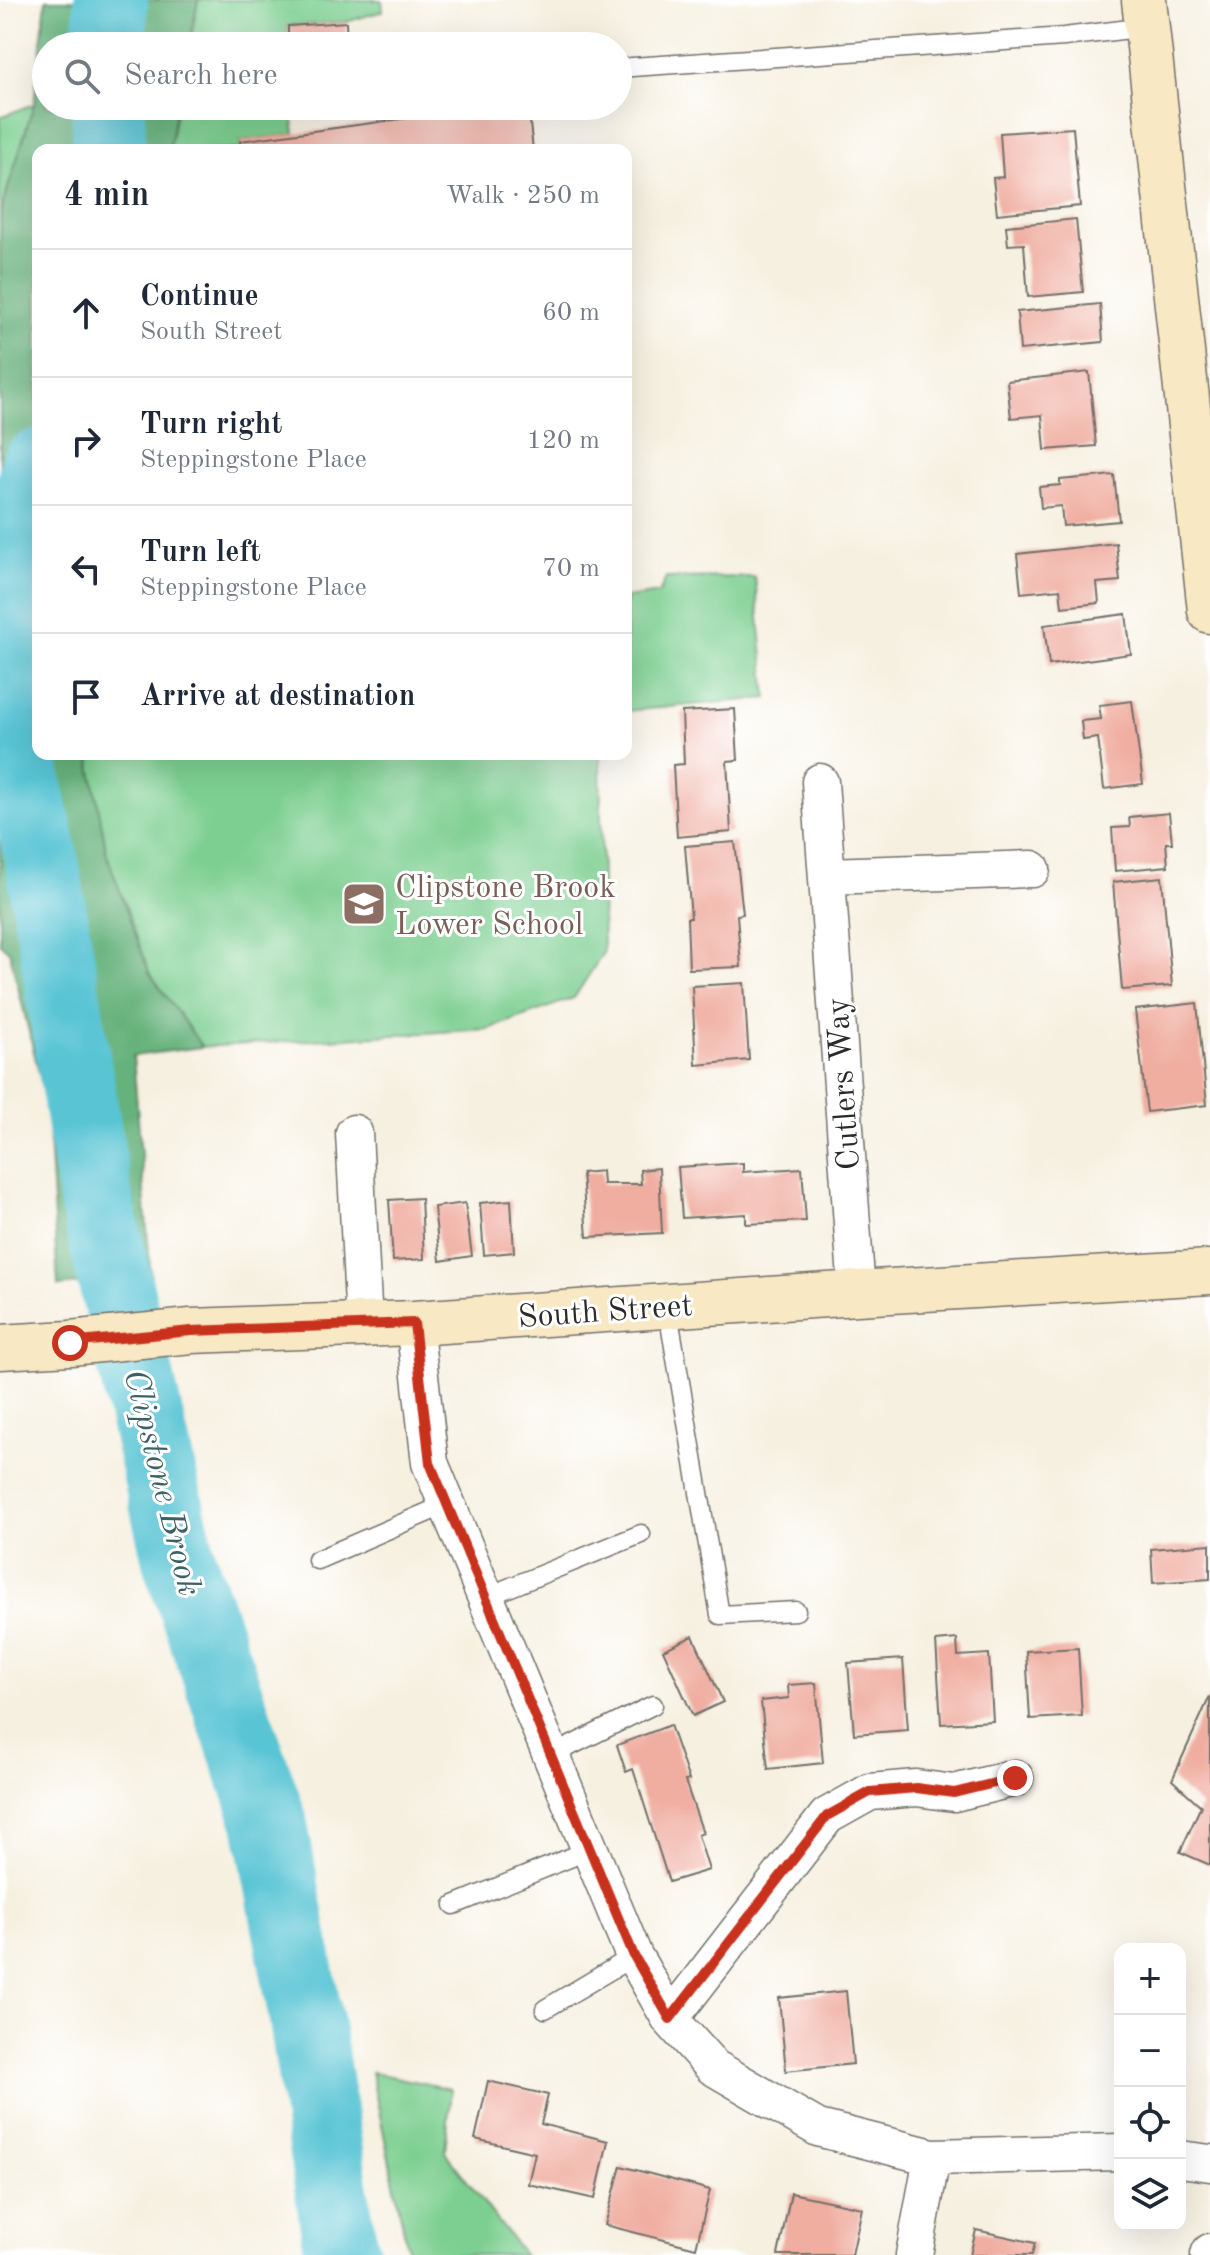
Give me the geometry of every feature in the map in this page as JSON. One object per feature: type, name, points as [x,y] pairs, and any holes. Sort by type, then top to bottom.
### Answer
[{"type":"street","points":[[1145,13],[1196,363],[1210,611]]},
{"type":"street","name":"Cutlers Way","points":[[820,782],[857,1293]]},
{"type":"street","points":[[827,876],[1032,869]]},
{"type":"street","points":[[354,1133],[364,1324]]},
{"type":"street","name":"South Street","points":[[0,1347],[191,1331],[414,1323],[1210,1272]]},
{"type":"street","points":[[414,1323],[430,1463],[634,1956],[670,2019],[713,2067],[818,2128],[932,2157],[1114,2152]]},
{"type":"street","points":[[670,2019],[827,1816],[870,1792],[916,1788],[954,1793],[1015,1778]]},
{"type":"street","points":[[914,2255],[932,2157]]},
{"type":"street","points":[[1186,2160],[1210,2163]]},
{"type":"lane","points":[[632,67],[1064,37],[1145,13]]},
{"type":"lane","points":[[667,1306],[720,1615],[796,1611]]},
{"type":"lane","points":[[317,1560],[447,1504]]},
{"type":"lane","points":[[486,1597],[641,1534]]},
{"type":"lane","points":[[552,1755],[653,1705]]},
{"type":"lane","points":[[454,1905],[589,1850]]},
{"type":"lane","points":[[545,2009],[634,1956]]},
{"type":"green space","points":[[46,0],[198,0],[192,32],[42,32]]},
{"type":"green space","points":[[198,0],[382,0],[383,11],[346,22],[288,26],[288,32],[192,32]]},
{"type":"green space","points":[[32,105],[0,214],[0,117]]},
{"type":"green space","points":[[32,110],[32,120],[174,120],[170,144],[32,144],[32,760],[90,760],[107,855],[149,972],[202,1047],[133,1056],[151,1278],[58,1286],[47,1105],[9,951],[0,943],[0,214]]},
{"type":"green space","points":[[174,120],[293,120],[295,134],[240,141],[240,144],[170,144]]},
{"type":"green space","points":[[755,577],[767,698],[632,710],[632,597],[659,593],[666,578]]},
{"type":"green space","name":"Clipstone Brook Lower School","points":[[90,760],[600,760],[603,953],[574,998],[488,1029],[202,1047],[149,972],[107,855]]},
{"type":"green space","points":[[371,2072],[451,2089],[445,2152],[524,2255],[409,2255]]},
{"type":"building","points":[[346,22],[346,32],[288,32],[288,26]]},
{"type":"building","points":[[394,120],[530,120],[532,144],[240,144],[240,141]]},
{"type":"building","points":[[1073,128],[1080,206],[997,214],[993,178],[1003,177],[1000,133]]},
{"type":"building","points":[[1076,219],[1083,292],[1028,297],[1024,244],[1008,245],[1006,226]]},
{"type":"building","points":[[1100,304],[1103,342],[1020,350],[1017,312]]},
{"type":"building","points":[[1089,372],[1096,446],[1045,450],[1042,415],[1011,418],[1007,381]]},
{"type":"building","points":[[1114,475],[1119,521],[1063,526],[1061,506],[1041,508],[1039,487],[1060,485],[1060,480]]},
{"type":"building","points":[[1116,543],[1120,581],[1097,583],[1099,603],[1062,607],[1060,589],[1021,593],[1017,554]]},
{"type":"building","points":[[1126,614],[1131,654],[1049,665],[1044,625]]},
{"type":"building","points":[[1132,701],[1143,784],[1104,789],[1098,738],[1083,740],[1081,721],[1101,719],[1099,705]]},
{"type":"building","points":[[735,709],[738,760],[727,761],[731,832],[677,837],[673,765],[684,764],[682,712]]},
{"type":"building","points":[[1169,813],[1172,843],[1166,843],[1168,866],[1115,871],[1112,828],[1130,827],[1129,817]]},
{"type":"building","points":[[735,842],[743,914],[737,915],[741,967],[689,969],[687,918],[691,918],[685,846]]},
{"type":"building","points":[[1162,877],[1172,986],[1122,990],[1113,882]]},
{"type":"building","points":[[744,983],[749,1060],[696,1065],[692,986]]},
{"type":"building","points":[[1197,1003],[1207,1105],[1147,1112],[1135,1010]]},
{"type":"building","points":[[743,1163],[743,1172],[802,1168],[806,1221],[746,1224],[746,1214],[682,1218],[678,1167]]},
{"type":"building","points":[[659,1168],[662,1233],[587,1237],[582,1173],[602,1171],[603,1184],[641,1184],[640,1170]]},
{"type":"building","points":[[421,1198],[424,1259],[393,1261],[389,1200]]},
{"type":"building","points":[[511,1200],[514,1252],[484,1255],[480,1203]]},
{"type":"building","points":[[465,1203],[472,1256],[440,1261],[434,1207]]},
{"type":"building","points":[[1210,1544],[1210,1579],[1153,1583],[1151,1549]]},
{"type":"building","points":[[693,1636],[723,1702],[693,1716],[663,1650]]},
{"type":"building","points":[[957,1639],[958,1656],[989,1654],[993,1721],[941,1724],[936,1641]]},
{"type":"building","points":[[1078,1648],[1082,1716],[1030,1719],[1026,1651]]},
{"type":"building","points":[[903,1659],[908,1730],[854,1734],[848,1663]]},
{"type":"building","points":[[816,1683],[823,1763],[768,1769],[761,1701],[789,1698],[788,1685]]},
{"type":"building","points":[[1210,1696],[1210,1865],[1180,1852],[1201,1806],[1172,1780]]},
{"type":"building","points":[[670,1725],[689,1780],[685,1781],[703,1833],[698,1835],[709,1870],[669,1882],[633,1769],[626,1772],[617,1745]]},
{"type":"building","points":[[846,1991],[853,2064],[786,2071],[779,1998]]},
{"type":"building","points":[[488,2081],[548,2095],[541,2124],[608,2141],[595,2199],[528,2184],[535,2153],[475,2139]]},
{"type":"building","points":[[621,2166],[710,2190],[696,2248],[605,2225]]},
{"type":"building","points":[[791,2193],[862,2208],[852,2255],[778,2255]]},
{"type":"building","points":[[976,2230],[1035,2243],[1032,2255],[970,2255]]},
{"type":"waterway","name":"Clipstone Brook","points":[[110,32],[111,0]]},
{"type":"waterway","name":"Clipstone Brook","points":[[108,144],[109,120]]},
{"type":"waterway","name":"Clipstone Brook","points":[[32,488],[4,684],[41,855],[95,1195],[180,1563],[270,1821],[344,2255]]},
{"type":"place","name":"Clipstone Brook Lower School","points":[[364,904]]},
{"type":"route","points":[[70,1343],[191,1331],[414,1323],[430,1463],[634,1956],[670,2019],[827,1816],[870,1792],[916,1788],[954,1793],[1015,1778]]}]
